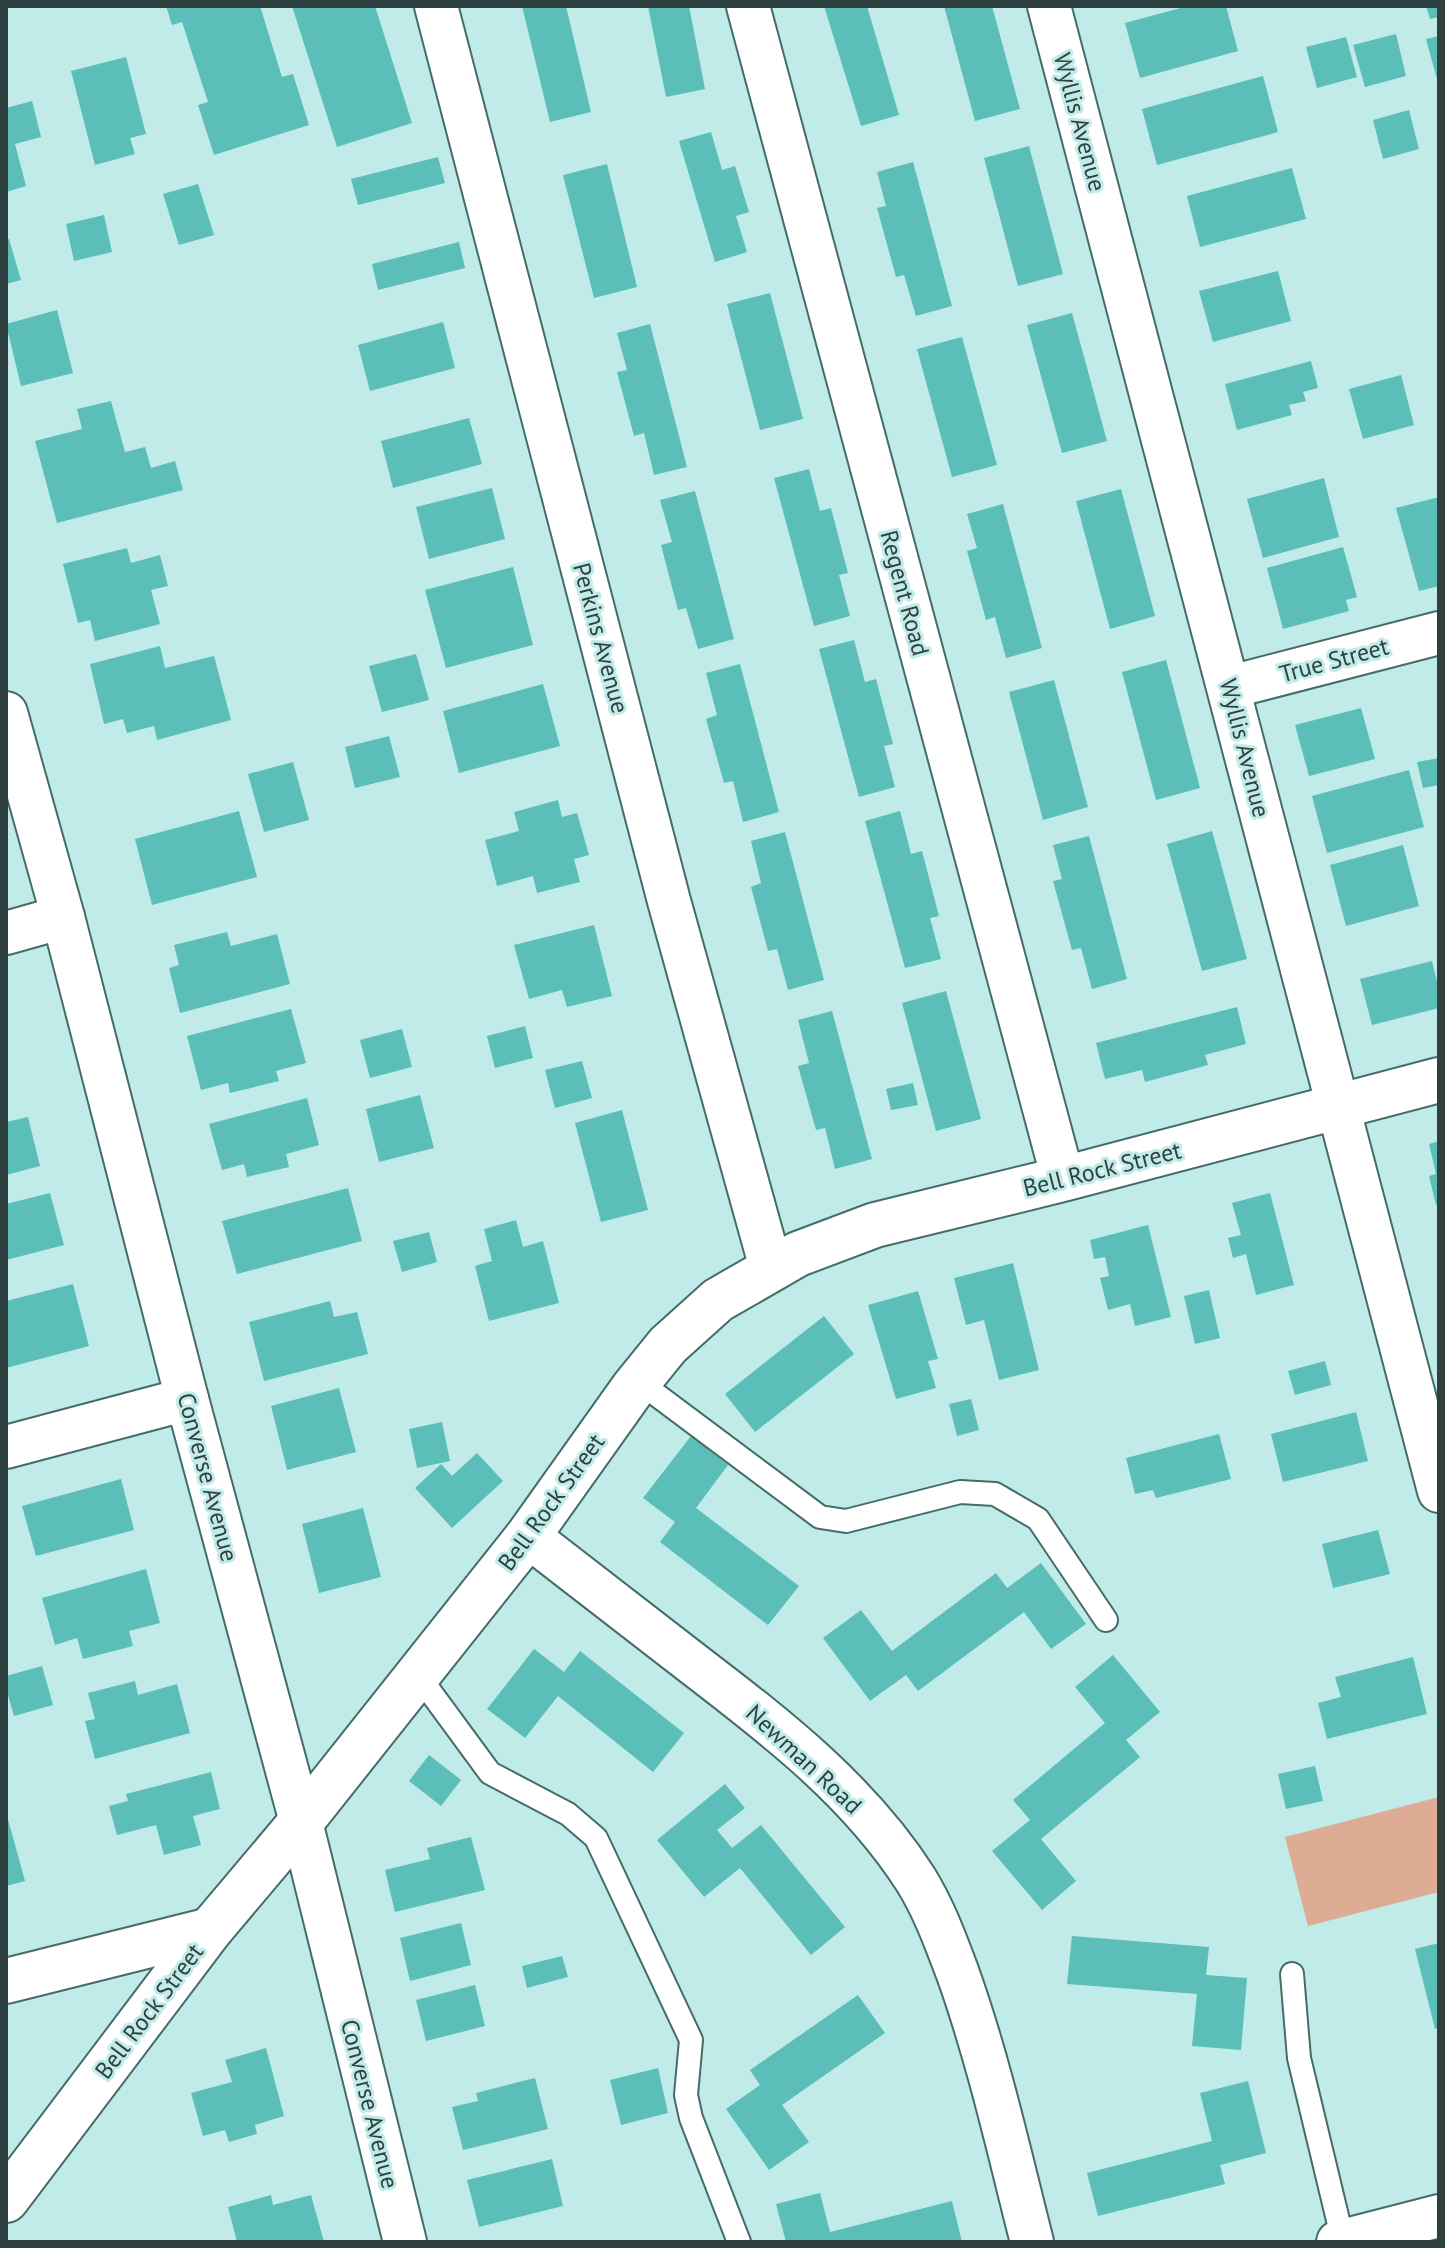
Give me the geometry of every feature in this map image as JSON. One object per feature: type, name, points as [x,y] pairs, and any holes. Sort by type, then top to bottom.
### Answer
[{"type":"street","name":"Perkins Avenue","points":[[436,6],[669,901],[771,1268]]},
{"type":"street","name":"Regent Road","points":[[748,6],[1063,1179]]},
{"type":"street","name":"Wyllis Avenue","points":[[1049,6],[1230,687],[1323,1111],[1439,1491]]},
{"type":"street","name":"True Street","points":[[1230,687],[1439,633]]},
{"type":"street","name":"Converse Avenue","points":[[6,713],[63,917],[187,1399],[301,1822],[405,2242]]},
{"type":"street","points":[[6,933],[63,917]]},
{"type":"street","name":"Bell Rock Street","points":[[6,2200],[210,1930],[301,1822],[528,1536],[638,1381],[668,1345],[708,1308],[771,1268],[836,1238],[875,1225],[1439,1080]]},
{"type":"street","points":[[6,1447],[187,1399]]},
{"type":"street","name":"Newman Road","points":[[528,1536],[771,1724],[817,1764],[860,1808],[916,1881],[944,1937],[964,1991],[982,2048],[1032,2242]]},
{"type":"street","points":[[6,1981],[210,1930]]},
{"type":"street","points":[[1340,2241],[1439,2216]]},
{"type":"lane","points":[[638,1381],[820,1517],[846,1521],[960,1492],[995,1494],[1038,1519],[1106,1620]]},
{"type":"lane","points":[[418,1675],[490,1773],[568,1814],[596,1838],[691,2040],[686,2095],[691,2118],[739,2242]]},
{"type":"lane","points":[[1292,1974],[1299,2058],[1340,2241]]},
{"type":"shaded area","points":[[1439,1797],[1439,1892],[1308,1926],[1285,1837]]},
{"type":"building","points":[[166,6],[260,6],[282,77],[293,74],[309,125],[214,155],[198,105],[208,102],[182,22],[172,25]]},
{"type":"building","points":[[292,6],[375,6],[412,123],[337,147]]},
{"type":"building","points":[[522,6],[566,6],[591,112],[550,122]]},
{"type":"building","points":[[648,6],[689,6],[705,89],[666,97]]},
{"type":"building","points":[[824,6],[867,6],[899,115],[861,126]]},
{"type":"building","points":[[944,6],[992,6],[1020,109],[975,121]]},
{"type":"building","points":[[1188,6],[1226,6],[1238,51],[1140,78],[1125,23]]},
{"type":"building","points":[[1426,6],[1439,6],[1439,17],[1430,19]]},
{"type":"building","points":[[1396,34],[1406,76],[1365,87],[1353,45]]},
{"type":"building","points":[[1439,36],[1439,83],[1438,83],[1426,39]]},
{"type":"building","points":[[1346,37],[1357,77],[1317,88],[1306,47]]},
{"type":"building","points":[[126,57],[146,134],[130,138],[135,154],[95,165],[71,71]]},
{"type":"building","points":[[1263,76],[1278,132],[1157,165],[1142,109]]},
{"type":"building","points":[[32,101],[41,137],[15,144],[26,186],[6,192],[6,108]]},
{"type":"building","points":[[1409,110],[1419,149],[1383,159],[1373,120]]},
{"type":"building","points":[[711,132],[722,170],[735,166],[749,212],[736,216],[747,252],[715,262],[679,141]]},
{"type":"building","points":[[1029,146],[1063,274],[1018,286],[984,158]]},
{"type":"building","points":[[438,157],[445,183],[358,205],[351,179]]},
{"type":"building","points":[[913,162],[952,306],[916,316],[904,275],[896,277],[877,208],[886,206],[877,172]]},
{"type":"building","points":[[607,164],[637,287],[594,298],[563,175]]},
{"type":"building","points":[[1292,168],[1306,219],[1200,247],[1187,196]]},
{"type":"building","points":[[198,184],[214,235],[179,245],[163,194]]},
{"type":"building","points":[[104,215],[112,252],[74,261],[66,224]]},
{"type":"building","points":[[9,239],[21,280],[6,284],[6,240]]},
{"type":"building","points":[[459,242],[465,268],[378,290],[372,264]]},
{"type":"building","points":[[1278,271],[1291,321],[1213,342],[1199,291]]},
{"type":"building","points":[[770,293],[803,419],[760,430],[727,304]]},
{"type":"building","points":[[57,310],[73,373],[21,386],[6,324]]},
{"type":"building","points":[[1072,313],[1107,441],[1062,453],[1027,325]]},
{"type":"building","points":[[443,322],[455,368],[370,391],[358,345]]},
{"type":"building","points":[[650,324],[687,467],[654,475],[644,433],[634,436],[617,372],[627,370],[617,333]]},
{"type":"building","points":[[962,337],[997,465],[952,477],[917,349]]},
{"type":"building","points":[[1311,361],[1318,388],[1303,392],[1306,401],[1289,405],[1292,415],[1237,430],[1225,384]]},
{"type":"building","points":[[1401,375],[1414,425],[1363,439],[1349,389]]},
{"type":"building","points":[[111,401],[125,452],[145,447],[151,468],[175,461],[183,490],[57,523],[35,441],[82,429],[77,409]]},
{"type":"building","points":[[469,418],[482,464],[393,488],[381,441]]},
{"type":"building","points":[[809,469],[820,511],[831,508],[848,573],[839,575],[850,616],[814,626],[774,478]]},
{"type":"building","points":[[1324,478],[1339,537],[1263,558],[1247,499]]},
{"type":"building","points":[[492,488],[505,539],[429,559],[416,507]]},
{"type":"building","points":[[1121,489],[1155,616],[1110,629],[1076,501]]},
{"type":"building","points":[[695,491],[734,639],[698,649],[686,608],[678,610],[661,545],[672,542],[660,500]]},
{"type":"building","points":[[1439,497],[1439,586],[1419,591],[1396,508]]},
{"type":"building","points":[[1003,504],[1042,648],[1006,658],[995,617],[986,620],[967,551],[977,548],[967,514]]},
{"type":"building","points":[[1343,547],[1357,597],[1346,600],[1349,611],[1283,629],[1267,568]]},
{"type":"building","points":[[127,548],[131,563],[160,555],[168,586],[151,590],[160,624],[95,641],[90,620],[78,623],[63,564]]},
{"type":"building","points":[[513,567],[533,645],[446,668],[425,590]]},
{"type":"building","points":[[854,640],[865,682],[876,679],[893,744],[884,746],[895,787],[859,797],[819,649]]},
{"type":"building","points":[[160,646],[165,668],[214,656],[231,720],[157,740],[154,726],[127,733],[123,719],[104,724],[90,664]]},
{"type":"building","points":[[416,654],[429,700],[382,712],[369,666]]},
{"type":"building","points":[[1166,660],[1200,788],[1156,800],[1122,672]]},
{"type":"building","points":[[740,664],[779,812],[743,822],[733,781],[724,783],[706,719],[717,715],[706,673]]},
{"type":"building","points":[[1054,680],[1088,807],[1043,820],[1009,692]]},
{"type":"building","points":[[543,684],[560,746],[459,773],[443,711]]},
{"type":"building","points":[[1361,708],[1375,759],[1309,776],[1295,725]]},
{"type":"building","points":[[389,736],[400,777],[355,788],[345,747]]},
{"type":"building","points":[[1439,758],[1439,785],[1423,788],[1417,762]]},
{"type":"building","points":[[293,762],[309,820],[264,832],[248,774]]},
{"type":"building","points":[[1409,770],[1424,827],[1327,853],[1312,796]]},
{"type":"building","points":[[558,800],[562,817],[577,813],[589,855],[574,859],[580,882],[537,893],[533,876],[497,886],[485,840],[519,831],[514,812]]},
{"type":"building","points":[[239,811],[257,877],[152,905],[135,839]]},
{"type":"building","points":[[900,811],[911,854],[922,851],[939,916],[930,918],[941,959],[905,968],[865,821]]},
{"type":"building","points":[[1212,831],[1247,959],[1202,971],[1167,844]]},
{"type":"building","points":[[785,832],[824,980],[788,990],[777,949],[768,951],[751,887],[761,883],[751,841]]},
{"type":"building","points":[[1089,836],[1127,979],[1092,989],[1081,948],[1072,950],[1053,881],[1062,879],[1053,845]]},
{"type":"building","points":[[1403,845],[1419,906],[1346,926],[1330,865]]},
{"type":"building","points":[[594,925],[612,996],[567,1007],[562,990],[529,999],[514,945]]},
{"type":"building","points":[[227,932],[231,946],[277,934],[290,984],[180,1013],[169,968],[179,965],[174,945]]},
{"type":"building","points":[[1432,961],[1439,990],[1439,1008],[1372,1025],[1360,979]]},
{"type":"building","points":[[946,991],[981,1119],[936,1131],[902,1003]]},
{"type":"building","points":[[1237,1007],[1246,1044],[1205,1055],[1208,1065],[1145,1082],[1142,1070],[1105,1079],[1096,1043]]},
{"type":"building","points":[[291,1009],[306,1063],[276,1071],[279,1081],[230,1093],[228,1083],[201,1090],[187,1036]]},
{"type":"building","points":[[832,1011],[872,1159],[835,1169],[825,1128],[816,1130],[798,1066],[809,1063],[798,1020]]},
{"type":"building","points":[[525,1026],[533,1058],[495,1068],[487,1036]]},
{"type":"building","points":[[402,1029],[412,1067],[370,1078],[360,1040]]},
{"type":"building","points":[[582,1061],[592,1098],[555,1108],[545,1070]]},
{"type":"building","points":[[913,1083],[918,1105],[891,1110],[886,1089]]},
{"type":"building","points":[[420,1095],[434,1148],[379,1162],[366,1109]]},
{"type":"building","points":[[307,1098],[319,1145],[286,1154],[289,1167],[247,1177],[244,1164],[222,1170],[209,1124]]},
{"type":"building","points":[[622,1110],[648,1210],[601,1222],[575,1123]]},
{"type":"building","points":[[28,1117],[40,1166],[6,1175],[6,1122]]},
{"type":"building","points":[[1439,1141],[1439,1204],[1436,1205],[1429,1176],[1436,1174],[1429,1144]]},
{"type":"building","points":[[348,1188],[362,1241],[237,1274],[222,1221]]},
{"type":"building","points":[[50,1193],[64,1245],[6,1260],[6,1204]]},
{"type":"building","points":[[1270,1193],[1294,1285],[1256,1295],[1246,1254],[1233,1258],[1228,1238],[1241,1235],[1232,1203]]},
{"type":"building","points":[[516,1220],[523,1247],[543,1241],[559,1303],[489,1321],[475,1266],[492,1261],[484,1229]]},
{"type":"building","points":[[1148,1225],[1171,1317],[1135,1326],[1130,1304],[1108,1310],[1100,1278],[1109,1276],[1105,1257],[1094,1259],[1090,1240]]},
{"type":"building","points":[[429,1232],[437,1262],[402,1272],[393,1241]]},
{"type":"building","points":[[1013,1263],[1039,1370],[999,1380],[984,1320],[966,1325],[954,1278]]},
{"type":"building","points":[[73,1284],[89,1346],[6,1368],[6,1301]]},
{"type":"building","points":[[1209,1290],[1220,1338],[1195,1344],[1184,1296]]},
{"type":"building","points":[[918,1291],[938,1359],[928,1361],[936,1388],[896,1399],[868,1305]]},
{"type":"building","points":[[330,1301],[334,1317],[357,1312],[368,1354],[264,1381],[249,1322]]},
{"type":"building","points":[[824,1316],[854,1354],[755,1432],[725,1394]]},
{"type":"building","points":[[1325,1361],[1331,1385],[1295,1395],[1288,1371]]},
{"type":"building","points":[[339,1388],[356,1452],[287,1470],[271,1406]]},
{"type":"building","points":[[971,1399],[979,1430],[957,1436],[949,1404]]},
{"type":"building","points":[[1356,1412],[1368,1461],[1283,1482],[1271,1434]]},
{"type":"building","points":[[442,1422],[450,1461],[417,1468],[409,1429]]},
{"type":"building","points":[[1219,1434],[1231,1479],[1156,1498],[1153,1490],[1135,1494],[1126,1458]]},
{"type":"building","points":[[691,1436],[728,1465],[696,1508],[799,1586],[768,1625],[660,1542],[675,1522],[643,1498]]},
{"type":"building","points":[[477,1453],[503,1481],[452,1528],[415,1488],[441,1464],[452,1476]]},
{"type":"building","points":[[121,1479],[134,1530],[36,1556],[22,1506]]},
{"type":"building","points":[[363,1508],[381,1577],[319,1593],[302,1524]]},
{"type":"building","points":[[1378,1530],[1390,1574],[1333,1588],[1322,1544]]},
{"type":"building","points":[[1041,1563],[1086,1624],[1051,1649],[1024,1612],[918,1691],[906,1675],[870,1701],[823,1638],[861,1610],[892,1651],[996,1573],[1007,1588]]},
{"type":"building","points":[[146,1569],[160,1623],[129,1631],[133,1646],[83,1659],[77,1638],[55,1645],[42,1598]]},
{"type":"building","points":[[534,1649],[564,1672],[580,1651],[684,1733],[653,1772],[558,1696],[525,1738],[487,1709]]},
{"type":"building","points":[[1113,1655],[1160,1712],[1126,1740],[1140,1757],[1041,1839],[1076,1881],[1042,1910],[992,1851],[1030,1820],[1013,1800],[1105,1723],[1075,1687]]},
{"type":"building","points":[[1413,1657],[1427,1714],[1327,1739],[1318,1703],[1341,1697],[1335,1677]]},
{"type":"building","points":[[42,1666],[53,1705],[14,1716],[6,1676]]},
{"type":"building","points":[[135,1681],[138,1695],[177,1684],[190,1733],[95,1759],[85,1721],[95,1719],[88,1693]]},
{"type":"building","points":[[429,1755],[461,1780],[441,1806],[409,1781]]},
{"type":"building","points":[[1315,1766],[1323,1801],[1286,1809],[1278,1774]]},
{"type":"building","points":[[211,1772],[220,1809],[193,1816],[201,1845],[164,1855],[156,1825],[117,1835],[109,1806],[128,1801],[126,1794]]},
{"type":"building","points":[[725,1784],[745,1808],[717,1830],[732,1848],[761,1825],[845,1927],[811,1955],[740,1868],[704,1897],[657,1840]]},
{"type":"building","points":[[6,1812],[25,1881],[6,1886]]},
{"type":"building","points":[[471,1837],[485,1890],[395,1912],[385,1870],[430,1859],[427,1848]]},
{"type":"building","points":[[461,1923],[471,1965],[410,1981],[400,1938]]},
{"type":"building","points":[[1072,1936],[1209,1947],[1206,1975],[1247,1978],[1241,2050],[1192,2046],[1197,1994],[1067,1984]]},
{"type":"building","points":[[1439,1943],[1439,2028],[1435,2029],[1415,1949]]},
{"type":"building","points":[[562,1956],[568,1977],[527,1988],[522,1966]]},
{"type":"building","points":[[475,1985],[485,2026],[426,2041],[416,2000]]},
{"type":"building","points":[[858,1995],[885,2033],[782,2105],[809,2142],[769,2170],[726,2109],[760,2085],[750,2070]]},
{"type":"building","points":[[266,2048],[284,2116],[255,2125],[257,2134],[229,2142],[225,2130],[203,2136],[191,2093],[232,2082],[225,2060]]},
{"type":"building","points":[[658,2068],[668,2113],[621,2125],[610,2080]]},
{"type":"building","points":[[535,2078],[548,2129],[463,2150],[452,2107],[478,2101],[476,2093]]},
{"type":"building","points":[[1248,2081],[1266,2153],[1220,2165],[1225,2184],[1098,2216],[1087,2173],[1212,2141],[1200,2093]]},
{"type":"building","points":[[552,2159],[563,2206],[479,2227],[467,2180]]},
{"type":"building","points":[[820,2193],[830,2232],[952,2201],[962,2242],[786,2242],[776,2204]]},
{"type":"building","points":[[271,2195],[273,2205],[311,2195],[324,2242],[237,2242],[228,2207]]}]
